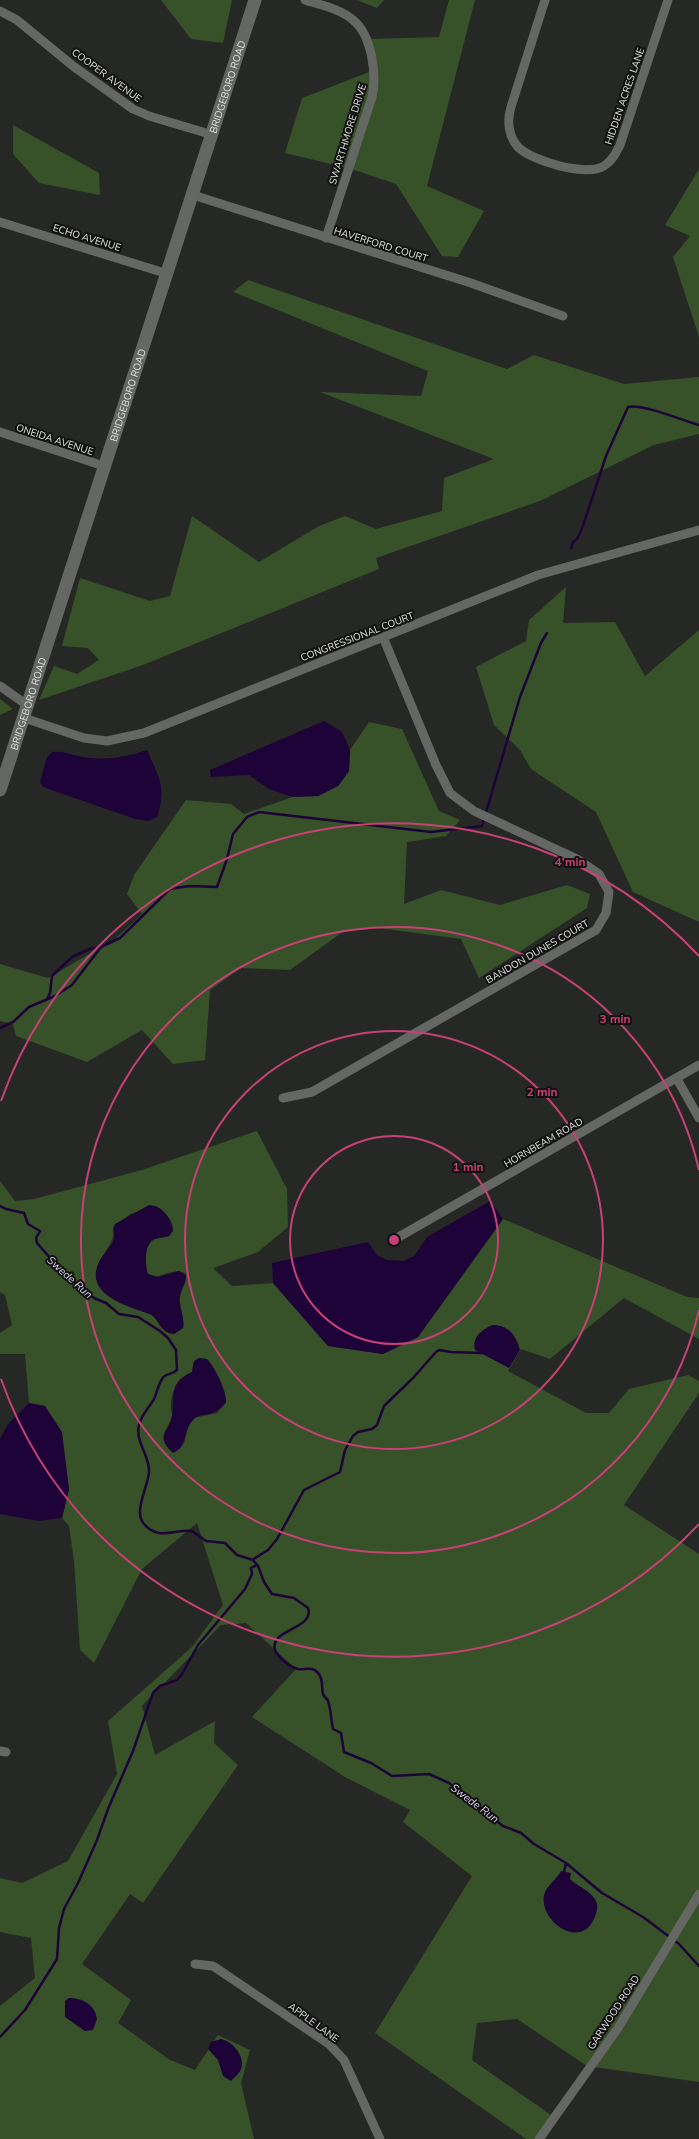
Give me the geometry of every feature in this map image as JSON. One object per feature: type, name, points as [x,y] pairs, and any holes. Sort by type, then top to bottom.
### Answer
[{"type":"main road","name":"BRIDGEBORO ROAD","points":[[0,790],[104,466],[168,274],[255,0]]},
{"type":"street","name":"SWARTHMORE DRIVE","points":[[305,0],[347,15],[354,20],[361,28],[374,64],[374,85],[372,97],[326,238]]},
{"type":"street","name":"HIDDEN ACRES LANE","points":[[545,0],[508,116],[510,132],[518,147],[532,156],[581,171],[603,166],[610,161],[620,144],[668,0]]},
{"type":"street","name":"COOPER AVENUE","points":[[0,11],[17,20],[73,66],[133,109],[149,116],[213,134]]},
{"type":"street","name":"HAVERFORD COURT","points":[[193,195],[471,283],[563,316]]},
{"type":"street","name":"ECHO AVENUE","points":[[0,222],[168,274]]},
{"type":"street","name":"ONEIDA AVENUE","points":[[0,432],[104,466]]},
{"type":"street","name":"CONGRESSIONAL COURT","points":[[0,686],[26,712],[84,738],[107,740],[144,733],[538,575],[699,530]]},
{"type":"street","name":"BANDON DUNES COURT","points":[[283,1098],[312,1092],[590,934],[596,930],[606,913],[609,892],[599,874],[577,860],[474,811],[450,793],[436,765],[383,637]]},
{"type":"street","name":"HORNBEAM ROAD","points":[[397,1238],[677,1079],[699,1065]]},
{"type":"street","points":[[677,1079],[699,1118]]},
{"type":"street","name":"GARWOOD ROAD","points":[[539,2139],[618,2028],[699,1894]]},
{"type":"street","name":"APPLE LANE","points":[[195,1964],[212,1966],[329,2044],[344,2060],[380,2139]]},
{"type":"green space","points":[[161,0],[232,0],[223,43],[191,39]]},
{"type":"green space","points":[[357,0],[384,0],[377,8]]},
{"type":"green space","points":[[449,0],[475,0],[427,186],[484,211],[458,257],[442,256],[396,184],[348,168],[285,153],[302,98],[377,69],[371,39],[439,37]]},
{"type":"green space","points":[[13,125],[99,173],[100,195],[39,183],[13,154]]},
{"type":"green space","points":[[699,169],[699,337],[673,257],[690,236],[665,225]]},
{"type":"green space","points":[[248,280],[507,369],[534,355],[624,384],[699,377],[699,434],[654,445],[540,501],[376,558],[379,569],[143,665],[39,700],[54,666],[77,674],[99,660],[88,648],[62,646],[80,578],[150,601],[170,596],[192,516],[259,562],[319,526],[345,516],[376,529],[442,511],[444,478],[494,459],[320,392],[421,396],[428,371],[233,292]]},
{"type":"green space","points":[[566,587],[563,623],[615,622],[645,676],[699,630],[699,922],[633,892],[596,812],[531,769],[520,750],[494,725],[476,667],[526,641],[529,620]]},
{"type":"green space","points":[[0,699],[13,709],[0,715]]},
{"type":"green space","points":[[369,722],[402,729],[439,811],[460,820],[446,836],[407,842],[404,904],[441,890],[500,905],[567,885],[590,894],[587,908],[479,978],[461,939],[379,928],[344,931],[290,970],[241,968],[210,990],[205,1060],[173,1064],[142,1030],[87,1062],[16,1036],[13,1024],[0,1021],[0,964],[48,978],[115,939],[142,914],[127,894],[134,875],[186,800],[231,804],[244,814],[292,797],[318,796],[338,786],[349,771],[350,750]]},
{"type":"green space","points":[[257,1131],[287,1189],[288,1227],[258,1252],[213,1268],[232,1286],[273,1283],[328,1346],[383,1354],[418,1337],[503,1219],[687,1297],[699,1298],[699,1339],[624,1298],[550,1359],[521,1349],[508,1371],[586,1413],[609,1413],[629,1389],[688,1375],[699,1381],[699,1393],[624,1505],[699,1554],[699,2082],[587,2066],[517,2019],[477,2023],[472,2060],[558,2120],[545,2139],[526,2139],[375,2033],[472,1876],[403,1822],[410,1810],[345,1777],[252,1717],[296,1669],[246,1623],[221,1625],[142,1706],[155,1755],[215,1721],[214,1743],[238,1765],[143,1903],[130,1894],[82,1964],[131,2000],[118,2023],[170,2060],[195,2070],[218,2035],[250,2050],[241,2083],[254,2139],[0,2139],[0,2006],[35,1978],[31,1938],[0,1932],[0,1878],[22,1883],[68,1861],[117,1774],[108,1721],[192,1647],[223,1605],[197,1523],[142,1569],[94,1663],[80,1650],[74,1561],[69,1526],[62,1518],[69,1489],[45,1406],[29,1403],[25,1354],[0,1354],[0,1333],[12,1325],[5,1295],[0,1292],[0,1181],[15,1201],[34,1199],[142,1170]],"holes":[[[156,1206],[170,1219],[173,1227],[169,1236],[155,1239],[150,1242],[147,1250],[146,1261],[148,1274],[154,1277],[179,1271],[186,1275],[180,1300],[183,1328],[174,1334],[165,1330],[152,1315],[128,1306],[108,1296],[101,1289],[97,1281],[97,1271],[101,1259],[112,1241],[113,1228],[130,1214]],[[204,1358],[209,1362],[216,1373],[221,1384],[226,1403],[217,1413],[194,1418],[189,1424],[184,1443],[180,1449],[170,1450],[164,1434],[172,1417],[172,1395],[179,1381],[192,1372],[193,1363]]]},
{"type":"shaded area","points":[[324,721],[342,732],[350,750],[349,771],[338,786],[318,796],[292,797],[269,789],[249,775],[211,777],[210,770]]},
{"type":"shaded area","points":[[147,750],[158,776],[161,790],[160,807],[157,817],[149,821],[135,819],[43,787],[40,782],[47,757],[52,752],[62,752],[87,758],[113,758],[127,756]]},
{"type":"shaded area","points":[[490,1201],[503,1219],[418,1337],[383,1354],[328,1346],[273,1283],[272,1263],[368,1242],[377,1255],[387,1260],[403,1261],[414,1256],[427,1237]]},
{"type":"shaded area","points":[[149,1205],[158,1207],[166,1214],[171,1222],[173,1231],[169,1236],[153,1240],[148,1246],[146,1266],[148,1274],[158,1277],[179,1271],[186,1275],[180,1300],[183,1328],[174,1334],[165,1331],[153,1316],[118,1302],[109,1296],[101,1290],[97,1282],[96,1272],[100,1260],[114,1239],[115,1224]]},
{"type":"shaded area","points":[[493,1325],[508,1329],[514,1336],[520,1350],[509,1368],[475,1350],[474,1346],[476,1338],[485,1328]]},
{"type":"shaded area","points":[[199,1358],[207,1359],[213,1367],[220,1379],[226,1397],[226,1402],[216,1411],[194,1419],[188,1428],[181,1447],[173,1453],[164,1442],[164,1434],[172,1417],[174,1390],[176,1385],[184,1376],[192,1372],[194,1361]]},
{"type":"shaded area","points":[[29,1403],[45,1406],[62,1432],[69,1489],[62,1518],[39,1521],[0,1514],[0,1439],[8,1424]]},
{"type":"shaded area","points":[[561,1871],[571,1873],[570,1879],[593,1896],[596,1900],[597,1910],[594,1919],[588,1928],[580,1932],[571,1932],[554,1922],[544,1905],[545,1891]]},
{"type":"shaded area","points":[[69,1998],[79,1999],[94,2009],[97,2019],[93,2030],[85,2031],[65,2017],[65,2001]]},
{"type":"shaded area","points":[[221,2039],[229,2042],[236,2048],[241,2056],[241,2069],[231,2081],[223,2076],[218,2060],[208,2049],[211,2042]]},
{"type":"waterway","points":[[571,548],[583,526],[606,456],[628,407],[634,406],[652,410],[699,425]]},
{"type":"waterway","points":[[47,999],[50,993],[52,976],[72,957],[90,949],[101,947],[120,938],[170,889],[189,886],[217,887],[227,859],[233,834],[247,817],[259,812],[431,832],[482,826],[520,697],[541,643],[547,633]]},
{"type":"waterway","points":[[0,1028],[13,1022],[29,1007],[55,996],[72,985],[101,947]]},
{"type":"waterway","name":"Swede Run","points":[[0,1206],[24,1213],[28,1224],[40,1231],[36,1238],[37,1243],[65,1275],[94,1298],[106,1303],[119,1314],[138,1317],[160,1331],[168,1338],[176,1350],[177,1370],[163,1377],[154,1399],[143,1415],[139,1425],[139,1437],[149,1466],[148,1478],[140,1506],[141,1519],[149,1529],[155,1532],[167,1533],[192,1531],[206,1541],[225,1543],[237,1555],[253,1560],[258,1566],[264,1582],[272,1594],[294,1598],[308,1608],[308,1615],[305,1620],[279,1638],[275,1643],[275,1650],[281,1659],[291,1666],[298,1669],[314,1670],[320,1675],[323,1694],[328,1700],[329,1704],[333,1729],[341,1733],[344,1752],[371,1763],[392,1776],[429,1774],[449,1783],[503,1826],[521,1833],[534,1844],[566,1863],[602,1893],[643,1917],[679,1944],[699,1966]]},
{"type":"waterway","points":[[252,1560],[268,1550],[277,1539],[304,1490],[340,1472],[345,1450],[353,1436],[358,1432],[372,1429],[377,1425],[384,1406],[413,1378],[436,1352],[439,1350],[483,1353]]},
{"type":"waterway","points":[[0,2037],[25,2010],[57,1959],[59,1928],[64,1909],[78,1883],[97,1840],[108,1809],[133,1751],[153,1693],[160,1686],[177,1680],[182,1674],[198,1645],[245,1589],[252,1574],[251,1568],[257,1565]]},
{"type":"waterway","points":[[564,1872],[566,1863]]}]
